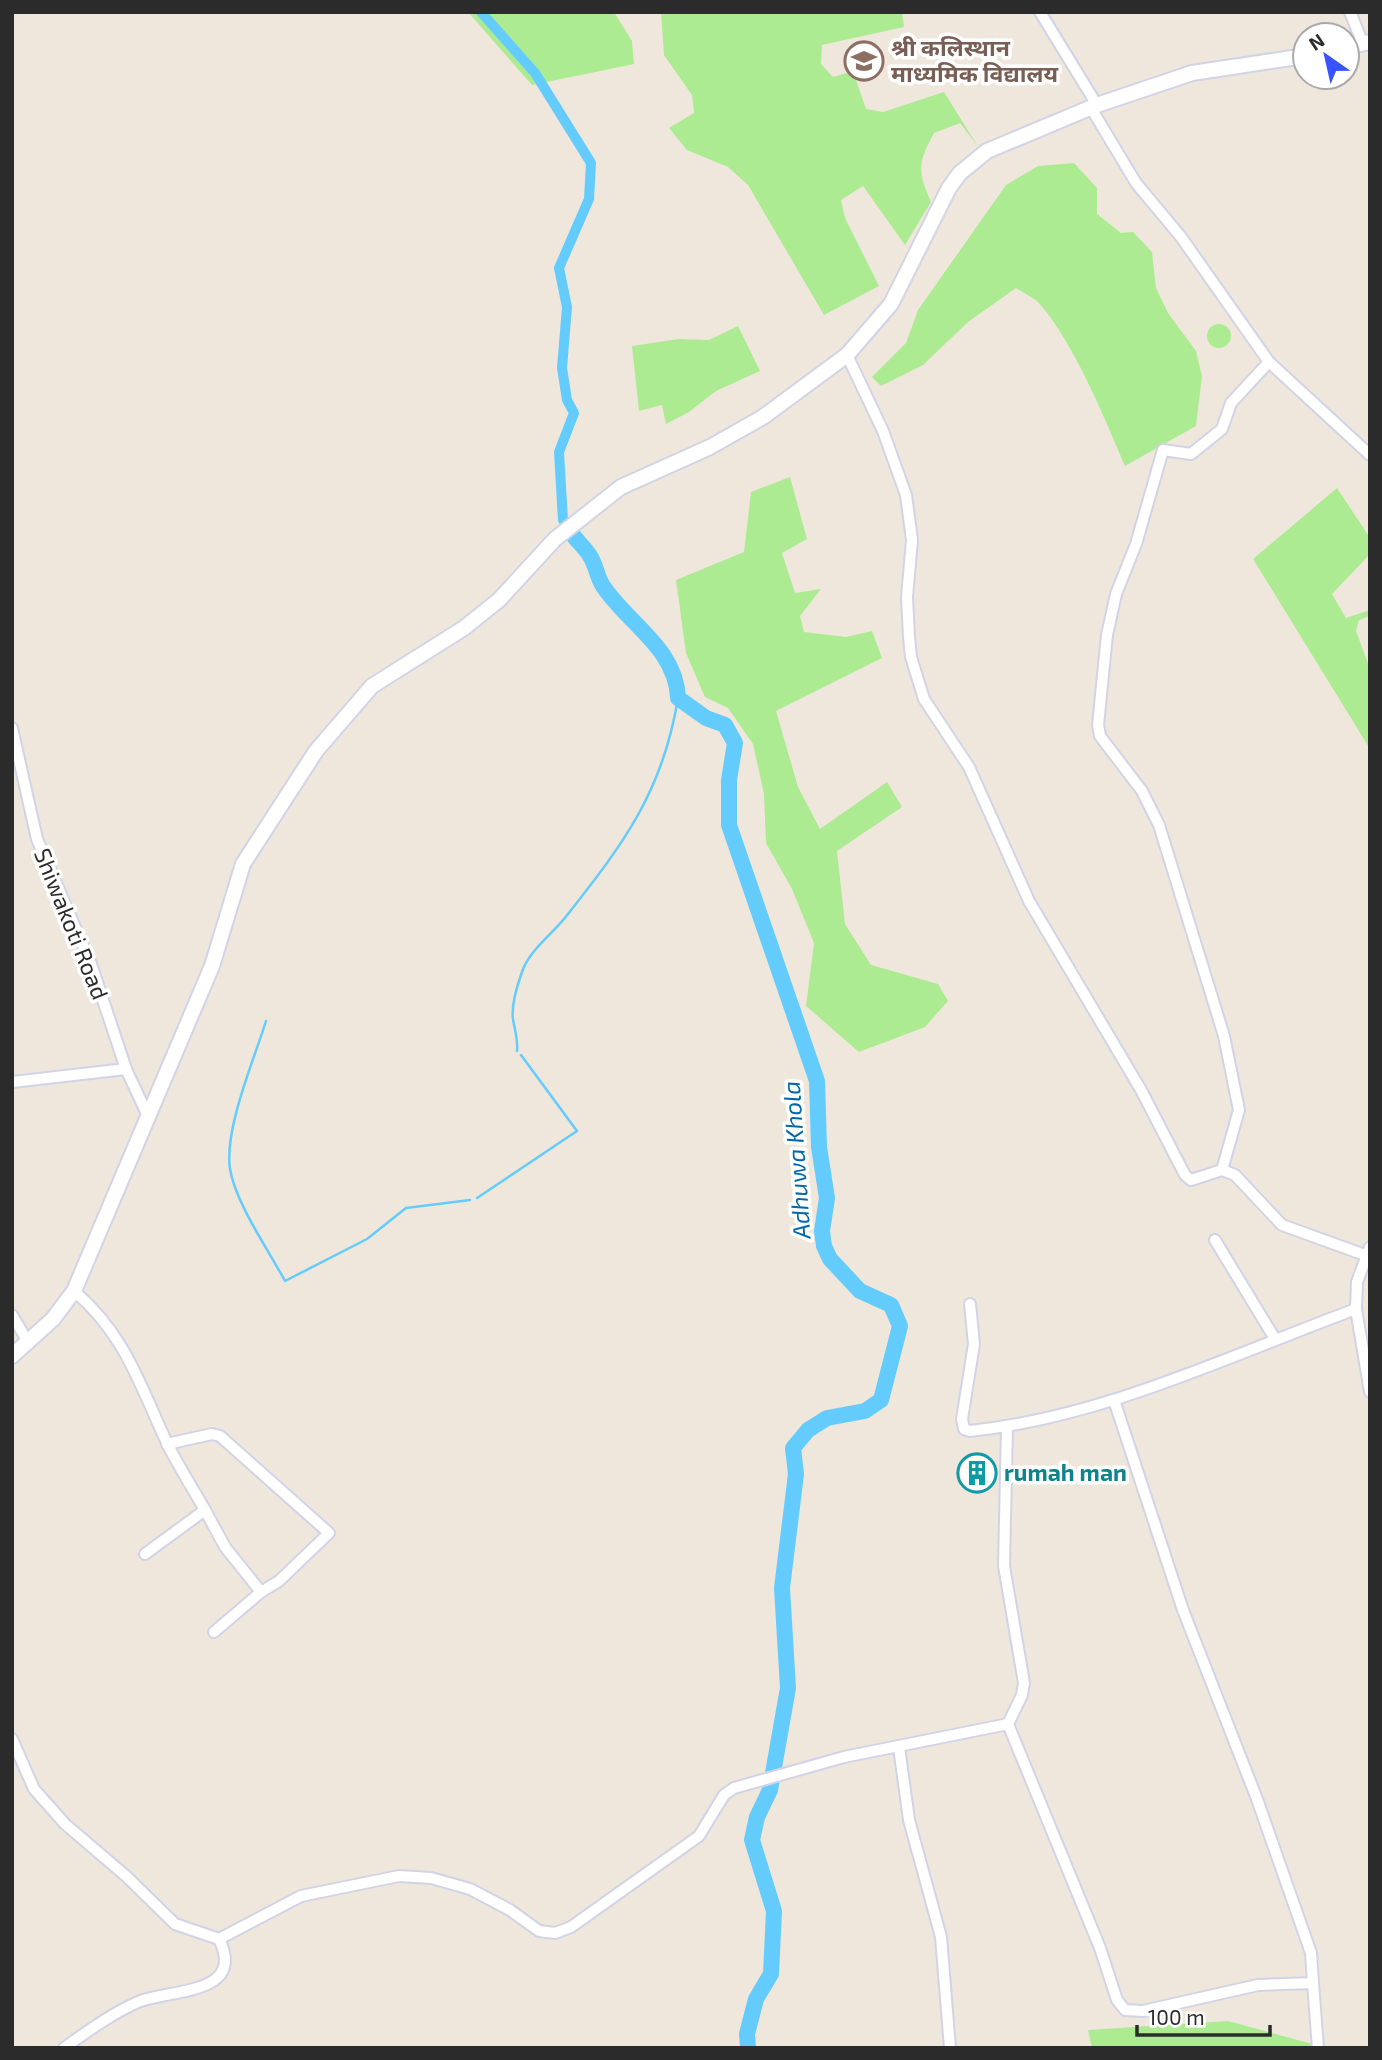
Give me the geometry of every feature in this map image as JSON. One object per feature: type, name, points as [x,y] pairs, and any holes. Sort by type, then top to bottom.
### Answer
[{"type":"street","points":[[1040,12],[1136,183],[1181,237],[1269,362],[1370,455]]},
{"type":"street","points":[[1350,12],[1366,43]]},
{"type":"street","points":[[12,1356],[53,1319],[74,1291],[212,966],[243,864],[316,751],[372,687],[464,628],[499,600],[555,539],[621,487],[710,447],[763,417],[847,355],[891,304],[937,209],[960,173],[988,151],[1094,106],[1192,73],[1291,58]]},
{"type":"street","points":[[847,355],[883,431],[906,495],[912,540],[907,597],[910,647],[924,699],[969,767],[1029,901],[1141,1090],[1185,1175],[1191,1180],[1222,1170],[1235,1175],[1282,1225],[1367,1251],[1357,1282],[1356,1309],[1370,1392]]},
{"type":"street","points":[[1222,1170],[1238,1110],[1224,1036],[1159,825],[1142,790],[1100,736],[1097,725],[1107,635],[1116,594],[1136,544],[1163,450],[1191,454],[1210,440],[1222,429],[1231,403],[1269,362]]},
{"type":"street","name":"Shiwakoti Road","points":[[12,728],[37,839],[91,964],[126,1069],[147,1114]]},
{"type":"street","points":[[12,1082],[126,1069]]},
{"type":"street","points":[[1215,1240],[1275,1339]]},
{"type":"street","points":[[74,1291],[106,1321],[124,1349],[167,1444],[225,1547],[261,1592]]},
{"type":"street","points":[[970,1304],[974,1344],[962,1419],[964,1429],[970,1431],[1007,1427],[1114,1400],[1356,1309]]},
{"type":"street","points":[[12,1315],[28,1342]]},
{"type":"street","points":[[1114,1400],[1183,1610],[1257,1799],[1311,1952],[1318,2048]]},
{"type":"street","points":[[1007,1427],[1004,1566],[1024,1683],[1022,1695],[1008,1724],[1100,1948],[1117,2000],[1125,2011],[1143,2011],[1258,1985],[1313,1983]]},
{"type":"street","points":[[167,1444],[212,1434],[220,1436],[329,1533],[279,1581],[261,1592],[214,1632]]},
{"type":"street","points":[[145,1554],[205,1510]]},
{"type":"street","points":[[219,1939],[302,1896],[399,1876],[431,1878],[470,1889],[510,1910],[539,1931],[555,1933],[572,1927],[699,1836],[724,1795],[734,1787],[764,1777],[1008,1724]]},
{"type":"street","points":[[12,1738],[34,1789],[54,1814],[126,1876],[175,1924],[219,1939],[226,1952],[223,1969],[209,1985],[143,2000],[115,2012],[64,2048]]},
{"type":"street","points":[[899,1747],[909,1820],[941,1937],[950,2048]]},
{"type":"green space","points":[[468,12],[614,12],[632,41],[634,64],[532,85]]},
{"type":"green space","points":[[661,12],[902,12],[904,27],[822,45],[821,64],[833,77],[853,71],[866,109],[883,112],[944,92],[977,145],[960,123],[934,133],[921,167],[923,182],[931,202],[905,245],[863,186],[841,200],[845,218],[879,286],[824,315],[748,185],[728,167],[687,150],[669,128],[694,113],[692,95],[664,55]]},
{"type":"green space","points":[[1074,163],[1097,188],[1097,214],[1121,233],[1133,232],[1152,252],[1156,288],[1168,313],[1196,351],[1202,376],[1196,426],[1125,466],[1108,425],[1064,338],[1039,303],[1016,288],[968,322],[923,365],[881,386],[872,377],[906,343],[918,310],[1006,185],[1038,166]]},
{"type":"green space","points":[[1219,324],[1227,328],[1231,336],[1227,344],[1219,348],[1211,344],[1207,336],[1211,328]]},
{"type":"green space","points":[[738,326],[760,371],[716,391],[689,412],[666,424],[662,405],[639,411],[632,346],[679,339],[709,340]]},
{"type":"green space","points":[[790,477],[807,539],[782,553],[795,593],[821,589],[800,616],[804,632],[846,637],[872,631],[882,658],[776,711],[798,787],[820,829],[887,782],[902,807],[837,851],[845,924],[871,965],[938,984],[948,1001],[925,1027],[859,1052],[806,1006],[814,943],[792,889],[766,843],[764,794],[753,744],[728,708],[705,697],[686,653],[676,580],[744,552],[751,492]]},
{"type":"green space","points":[[1337,488],[1370,538],[1370,554],[1332,594],[1346,618],[1370,610],[1370,616],[1359,620],[1356,631],[1370,669],[1370,749],[1253,559]]},
{"type":"green space","points":[[1228,2021],[1327,2048],[1092,2048],[1088,2030]]},
{"type":"waterway","points":[[481,12],[535,73],[591,163],[589,199],[559,268],[567,307],[562,368],[567,400],[574,413],[559,452],[563,520]]},
{"type":"waterway","name":"Adhuwa Khola","points":[[573,535],[590,556],[599,579],[613,600],[660,651],[675,680],[678,698],[706,718],[725,725],[735,743],[729,780],[729,825],[817,1081],[819,1147],[827,1198],[822,1231],[824,1246],[830,1259],[860,1291],[891,1305],[900,1326],[881,1400],[865,1411],[827,1418],[808,1430],[793,1448],[796,1474],[782,1588],[788,1688],[770,1790],[757,1817],[752,1840],[774,1911],[771,1974],[756,1999],[747,2034],[748,2048]]},
{"type":"waterway","points":[[517,1051],[513,1008],[516,989],[525,964],[607,863],[638,814],[662,761],[678,698]]},
{"type":"waterway","points":[[266,1021],[231,1134],[230,1169],[239,1197],[285,1281],[367,1239],[406,1208],[470,1200]]},
{"type":"waterway","points":[[477,1198],[577,1131],[521,1055]]},
{"type":"place","name":"श्री कलिस्थान माध्यमिक विद्यालय","points":[[864,61]]},
{"type":"place","name":"rumah man","points":[[977,1473]]}]
